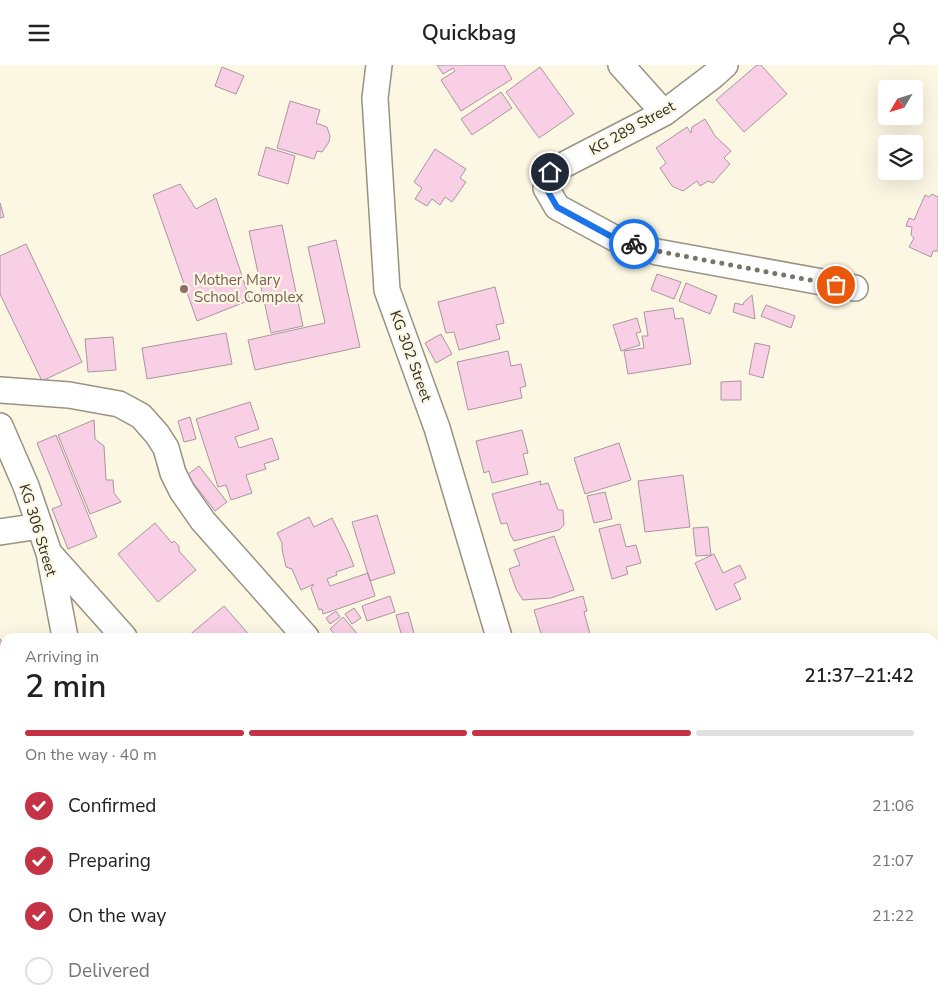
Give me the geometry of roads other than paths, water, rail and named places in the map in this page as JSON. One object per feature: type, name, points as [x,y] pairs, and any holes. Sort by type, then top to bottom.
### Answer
[{"type":"street","name":"KG 302 Street","points":[[379,65],[375,98],[387,289],[437,429],[498,633]]},
{"type":"street","points":[[621,65],[664,113]]},
{"type":"street","name":"KG 289 Street","points":[[725,65],[664,113],[550,172],[546,188],[557,207],[616,239],[657,251],[855,288]]},
{"type":"street","points":[[0,390],[69,395],[119,404],[141,416],[157,434],[166,448],[173,473],[182,491],[203,521],[302,633]]},
{"type":"street","name":"KG 306 Street","points":[[0,426],[26,486],[40,525],[48,553],[64,633]]},
{"type":"street","points":[[0,532],[40,525]]},
{"type":"street","points":[[48,553],[120,633]]},
{"type":"place","name":"Mother Mary School Complex","points":[[184,289]]}]
